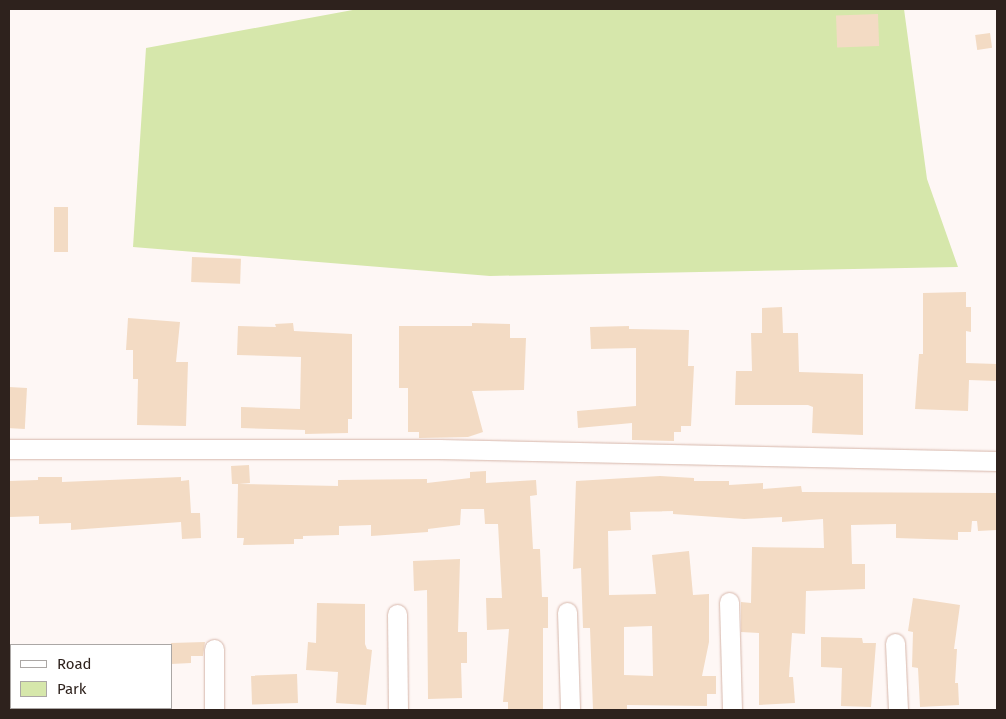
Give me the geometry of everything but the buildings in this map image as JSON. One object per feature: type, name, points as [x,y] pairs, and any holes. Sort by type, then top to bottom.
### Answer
[{"type":"street","points":[[9,449],[439,449],[997,461]]},
{"type":"street","points":[[729,602],[732,710]]},
{"type":"street","points":[[567,612],[570,710]]},
{"type":"street","points":[[397,614],[398,710]]},
{"type":"street","points":[[895,644],[898,710]]},
{"type":"street","points":[[214,649],[214,710]]},
{"type":"green space","points":[[358,9],[904,9],[927,179],[958,267],[490,276],[133,247],[146,48]]}]
